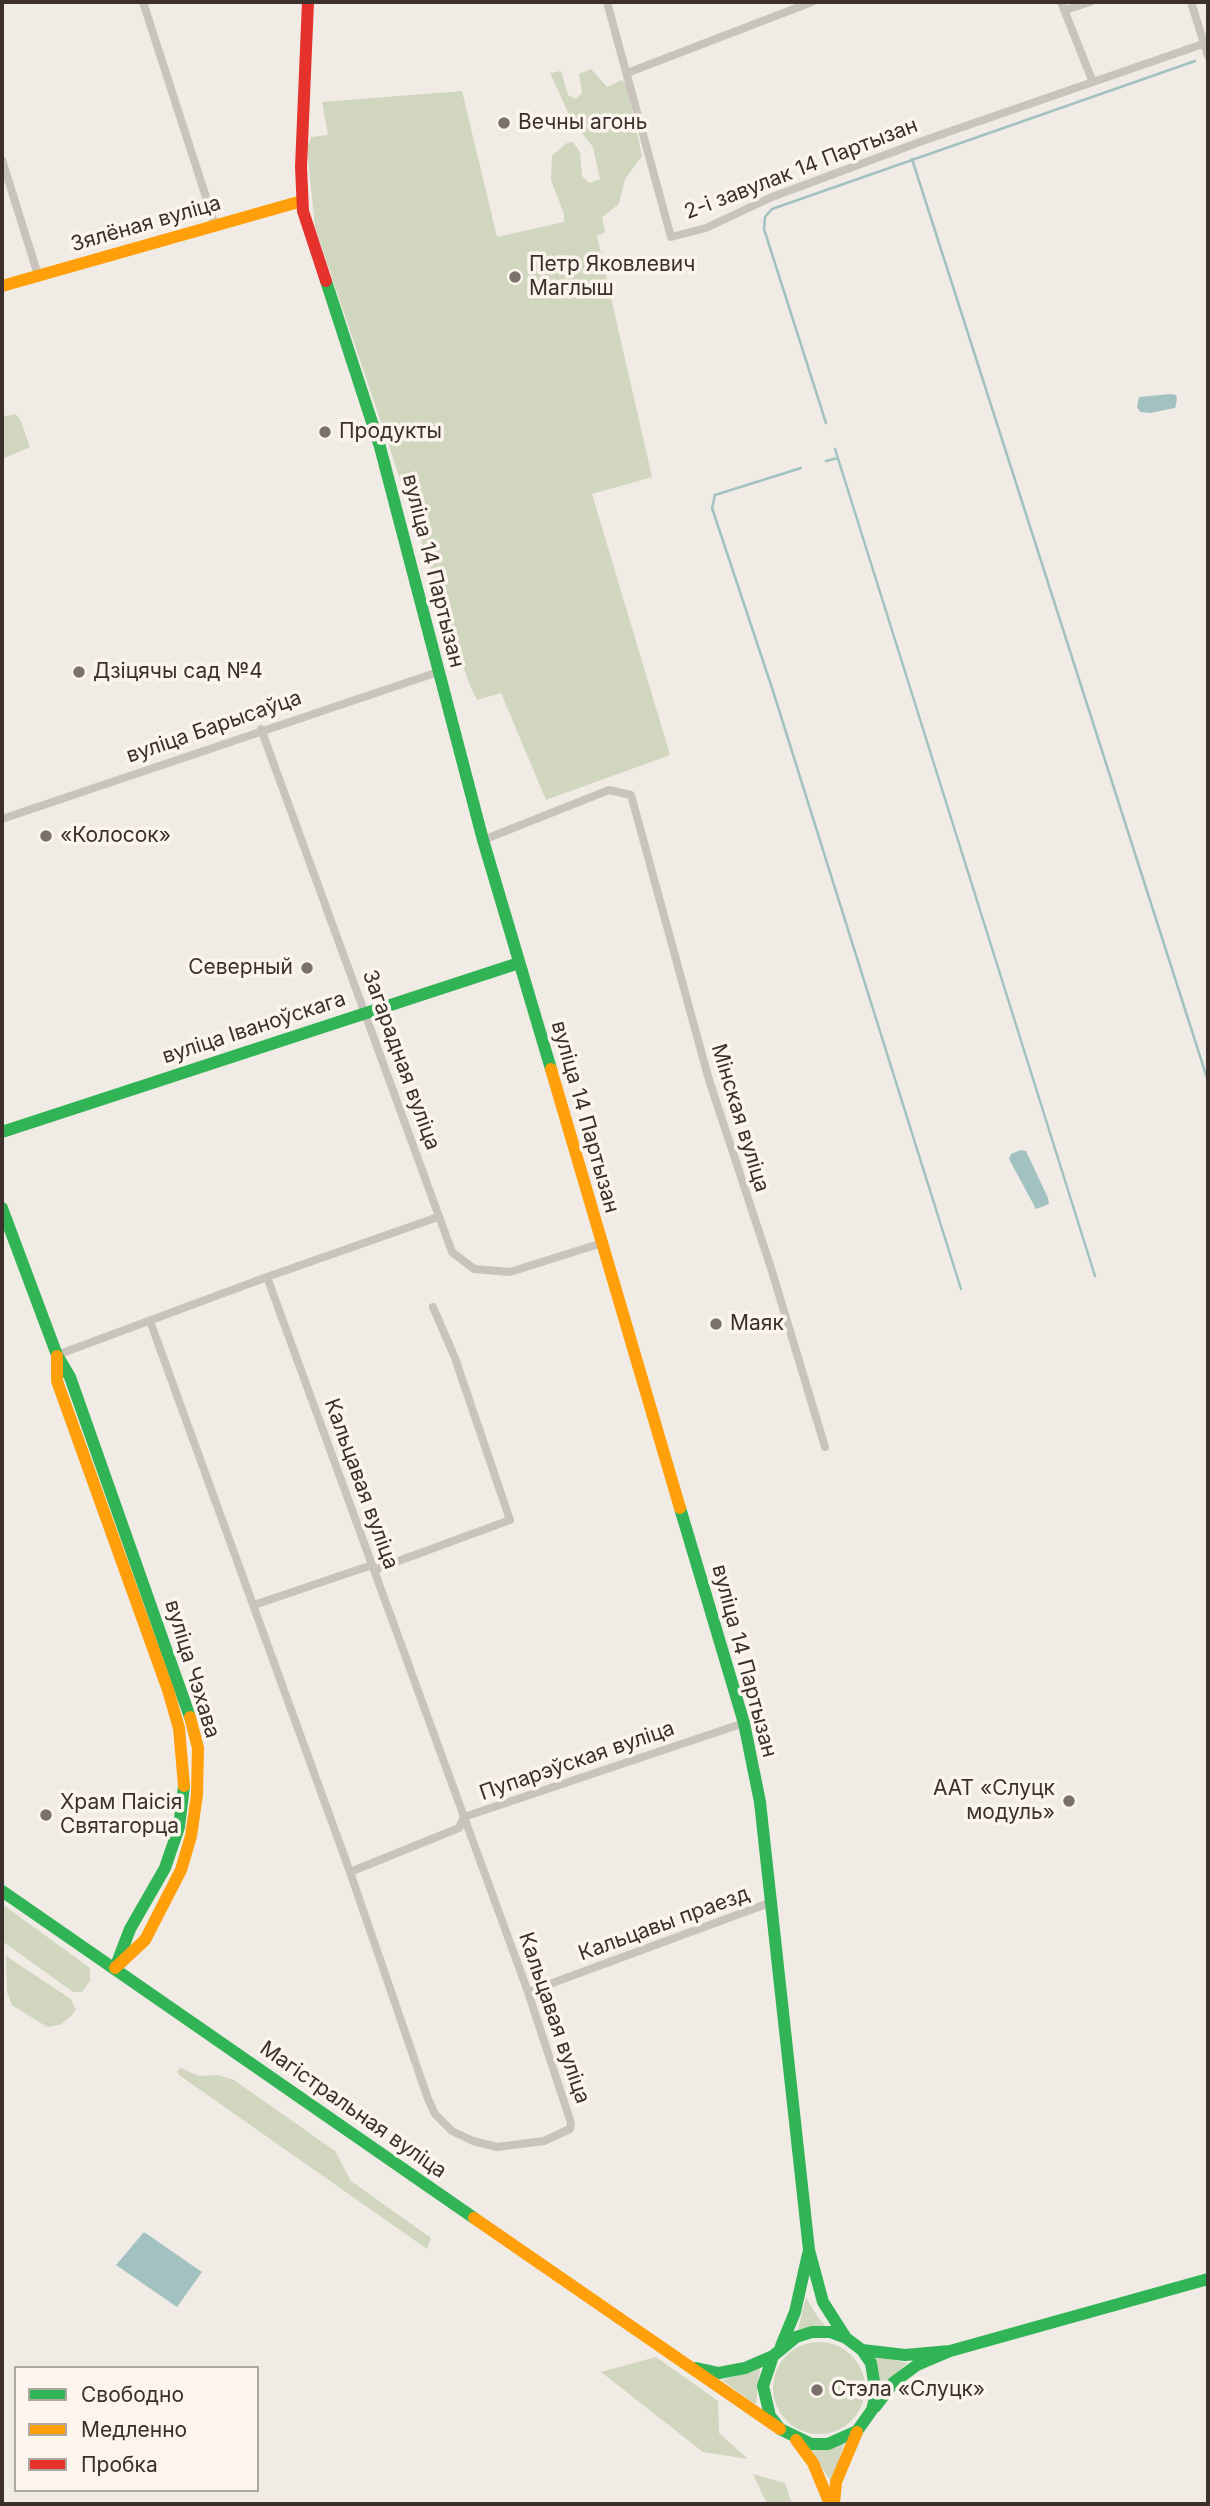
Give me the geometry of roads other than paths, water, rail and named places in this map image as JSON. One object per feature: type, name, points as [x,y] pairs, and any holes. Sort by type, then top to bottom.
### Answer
[{"type":"main road","name":"вуліца 14 Партызан","points":[[308,2],[302,201],[380,447],[483,840],[744,1723],[760,1802],[808,2250],[823,2302],[846,2338]]},
{"type":"main road","name":"Зялёная вуліца","points":[[2,286],[302,201]]},
{"type":"main road","name":"вуліца Іваноўскага","points":[[2,1132],[365,1011],[519,963]]},
{"type":"main road","name":"вуліца Чэхава","points":[[2,1208],[57,1355],[58,1381],[168,1690],[179,1728],[184,1761],[184,1797],[179,1827],[165,1868],[130,1929],[115,1968]]},
{"type":"main road","name":"Магістральная вуліца","points":[[2,1891],[780,2429]]},
{"type":"main road","name":"вуліца 14 Партызан","points":[[777,2351],[794,2312],[808,2250]]},
{"type":"main road","points":[[862,2350],[905,2355],[950,2350],[1208,2279]]},
{"type":"main road","points":[[682,2363],[719,2373],[745,2368],[796,2337],[812,2332],[830,2332],[846,2338],[862,2350],[876,2379],[872,2410]]},
{"type":"main road","points":[[832,2504],[836,2482],[857,2431],[872,2410],[894,2382],[917,2365],[950,2350]]},
{"type":"main road","points":[[777,2351],[766,2370],[764,2393],[770,2416],[780,2429],[796,2440],[813,2462],[832,2504]]},
{"type":"main road","points":[[796,2440],[828,2444],[857,2431]]},
{"type":"street","points":[[144,2],[215,225]]},
{"type":"street","points":[[607,2],[627,72],[812,2]]},
{"type":"street","points":[[1090,2],[1063,6],[1092,80],[1203,44]]},
{"type":"street","points":[[1191,2],[1208,56]]},
{"type":"street","name":"2-і завулак 14 Партызан","points":[[627,72],[671,237],[705,229],[772,197],[1092,80]]},
{"type":"street","points":[[2,160],[38,275]]},
{"type":"street","name":"вуліца Барысаўца","points":[[2,819],[261,729],[438,672]]},
{"type":"street","name":"Загарадная вуліца","points":[[261,729],[452,1252],[474,1269],[490,1273],[510,1272],[602,1243]]},
{"type":"street","name":"Мінская вуліца","points":[[483,840],[609,790],[631,795],[709,1080],[771,1268],[825,1447]]},
{"type":"street","points":[[57,1355],[438,1217]]},
{"type":"street","name":"Кальцавая вуліца","points":[[150,1321],[351,1872],[435,2114],[452,2131],[473,2141],[497,2147],[544,2141],[570,2129],[571,2123],[528,1992],[267,1277]]},
{"type":"street","points":[[254,1605],[373,1568],[510,1520],[455,1358],[433,1307]]},
{"type":"street","name":"Пупарэўская вуліца","points":[[351,1872],[458,1828],[464,1817],[744,1723]]},
{"type":"street","name":"Кальцавы праезд","points":[[528,1992],[772,1902]]},
{"type":"water","points":[[1176,395],[1175,408],[1150,413],[1140,412],[1137,407],[1139,397]]},
{"type":"water","points":[[1026,1151],[1048,1198],[1049,1204],[1036,1209],[1009,1159],[1011,1154]]},
{"type":"water","points":[[144,2232],[202,2272],[177,2307],[116,2265]]},
{"type":"waterway","points":[[826,423],[764,229],[765,217],[772,209],[1195,61]]},
{"type":"waterway","points":[[912,159],[1208,1081]]},
{"type":"waterway","points":[[835,449],[1095,1276]]},
{"type":"waterway","points":[[826,461],[838,458]]},
{"type":"waterway","points":[[801,468],[715,495],[712,508],[773,691],[961,1289]]},
{"type":"place","name":"Вечны агонь","points":[[504,123]]},
{"type":"place","name":"Петр Яковлевич Маглыш","points":[[515,277]]},
{"type":"place","name":"Продукты","points":[[325,432]]},
{"type":"place","name":"Дзіцячы сад №4","points":[[79,672]]},
{"type":"place","name":"«Колосок»","points":[[46,836]]},
{"type":"place","name":"Северный","points":[[307,968]]},
{"type":"place","name":"Маяк","points":[[716,1324]]},
{"type":"place","name":"ААТ «Слуцк модуль»","points":[[1069,1801]]},
{"type":"place","name":"Храм Паісія Святагорца","points":[[46,1815]]},
{"type":"place","name":"Стэла «Слуцк»","points":[[817,2390]]}]
